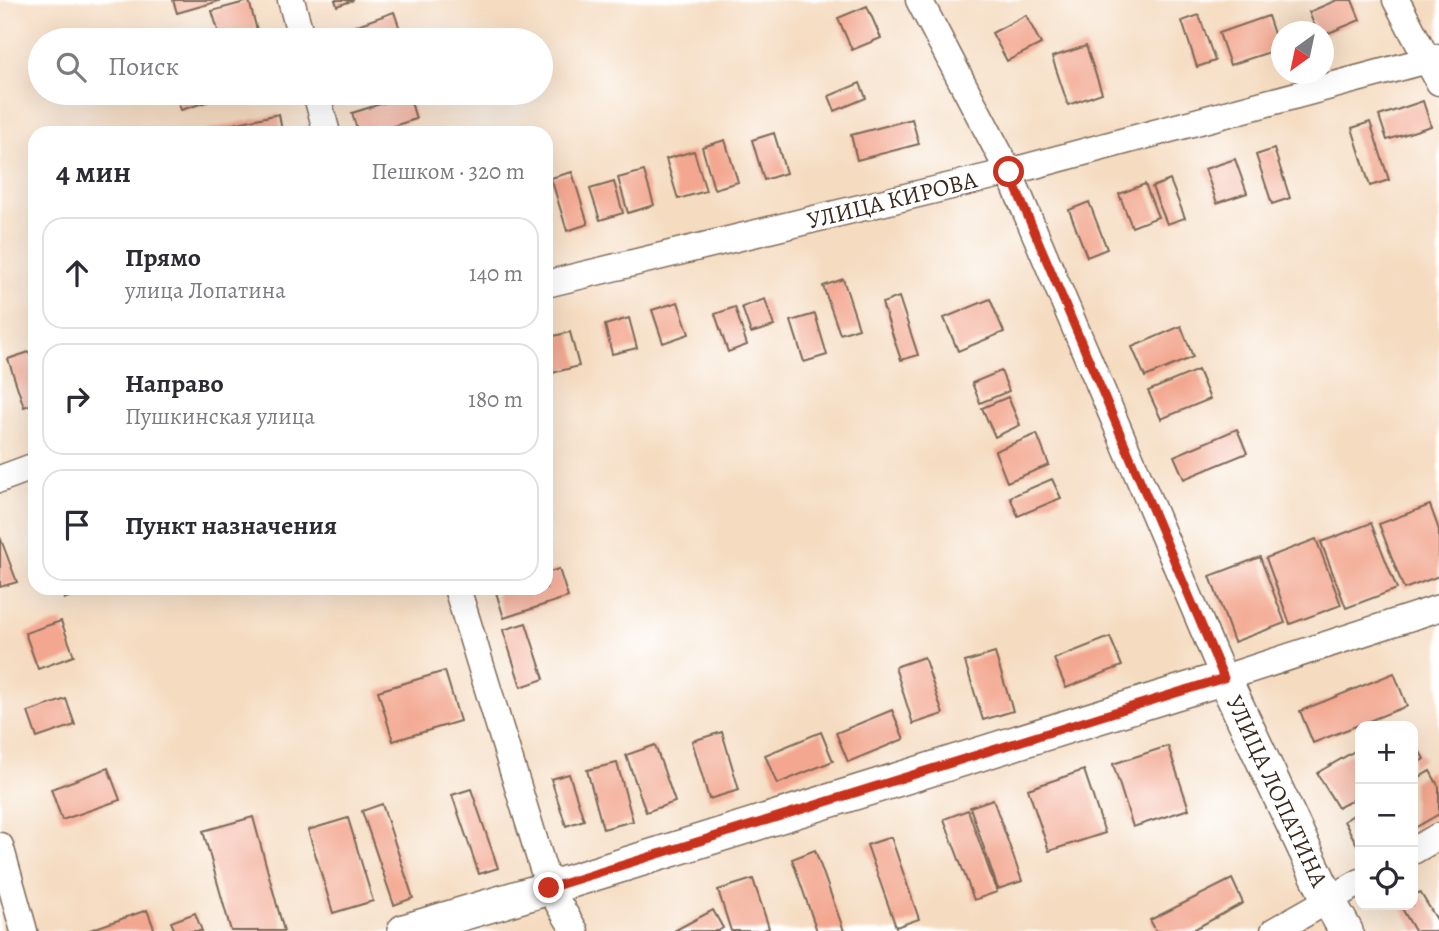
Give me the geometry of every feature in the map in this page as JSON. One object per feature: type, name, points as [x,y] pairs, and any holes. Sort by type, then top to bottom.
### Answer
[{"type":"main road","points":[[404,931],[1224,678]]},
{"type":"main road","name":"УЛИЦА ЛОПАТИНА","points":[[1224,678],[1329,901],[1346,931]]},
{"type":"street","points":[[291,0],[299,28]]},
{"type":"street","name":"УЛИЦА ЛОПАТИНА","points":[[919,0],[1009,172],[1224,678]]},
{"type":"street","points":[[1396,0],[1435,66]]},
{"type":"street","name":"УЛИЦА КИРОВА","points":[[553,282],[1435,66]]},
{"type":"street","points":[[319,105],[325,126]]},
{"type":"street","points":[[0,479],[28,469]]},
{"type":"street","points":[[459,595],[549,888],[575,931]]},
{"type":"street","points":[[1224,678],[1439,608]]},
{"type":"street","points":[[1418,848],[1439,836]]},
{"type":"street","points":[[0,846],[24,931]]},
{"type":"street","points":[[1274,931],[1355,885]]},
{"type":"building","points":[[173,0],[219,0],[219,1],[177,13]]},
{"type":"building","points":[[335,0],[354,0],[337,6]]},
{"type":"building","points":[[1337,0],[1352,0],[1360,20],[1334,31],[1334,21],[1313,21],[1309,12]]},
{"type":"building","points":[[249,1],[256,28],[217,28],[212,11]]},
{"type":"building","points":[[867,6],[881,38],[852,50],[838,18]]},
{"type":"building","points":[[394,12],[400,28],[349,28]]},
{"type":"building","points":[[1026,15],[1041,44],[1007,61],[992,33]]},
{"type":"building","points":[[1199,15],[1215,61],[1197,67],[1182,21]]},
{"type":"building","points":[[1268,16],[1271,25],[1271,52],[1230,65],[1219,33]]},
{"type":"building","points":[[1086,46],[1102,93],[1068,105],[1052,57]]},
{"type":"building","points":[[860,83],[866,98],[835,111],[829,96]]},
{"type":"building","points":[[1423,101],[1431,126],[1387,140],[1379,116]]},
{"type":"building","points":[[179,105],[197,105],[181,110]]},
{"type":"building","points":[[377,105],[412,105],[416,119],[394,126],[356,126],[352,113]]},
{"type":"building","points":[[279,114],[281,126],[224,126]]},
{"type":"building","points":[[912,119],[919,144],[857,160],[851,135]]},
{"type":"building","points":[[1370,122],[1389,180],[1370,186],[1352,128]]},
{"type":"building","points":[[774,133],[786,173],[764,180],[752,140]]},
{"type":"building","points":[[725,140],[738,182],[714,189],[702,147]]},
{"type":"building","points":[[1274,149],[1290,198],[1272,204],[1256,155]]},
{"type":"building","points":[[694,151],[706,191],[678,199],[666,159]]},
{"type":"building","points":[[1235,159],[1247,193],[1217,203],[1205,169]]},
{"type":"building","points":[[644,171],[654,205],[628,213],[618,178]]},
{"type":"building","points":[[572,172],[588,224],[567,231],[553,177]]},
{"type":"building","points":[[1170,180],[1185,218],[1167,224],[1152,187]]},
{"type":"building","points":[[614,182],[623,213],[600,220],[590,189]]},
{"type":"building","points":[[1145,184],[1158,217],[1132,227],[1119,194]]},
{"type":"building","points":[[1089,202],[1107,249],[1087,257],[1069,210]]},
{"type":"building","points":[[843,279],[859,328],[840,334],[823,286]]},
{"type":"building","points":[[899,297],[918,355],[901,360],[882,303]]},
{"type":"building","points":[[765,299],[774,326],[751,333],[742,307]]},
{"type":"building","points":[[990,299],[1004,332],[958,351],[944,318]]},
{"type":"building","points":[[678,302],[689,334],[663,343],[652,310]]},
{"type":"building","points":[[735,307],[747,345],[728,352],[715,314]]},
{"type":"building","points":[[815,314],[827,355],[804,362],[791,321]]},
{"type":"building","points":[[629,318],[637,348],[612,354],[605,325]]},
{"type":"building","points":[[1181,326],[1193,357],[1145,377],[1132,347]]},
{"type":"building","points":[[570,332],[579,366],[553,373],[553,336]]},
{"type":"building","points":[[28,352],[28,406],[24,407],[8,359]]},
{"type":"building","points":[[1198,370],[1210,399],[1161,419],[1148,391]]},
{"type":"building","points":[[1001,371],[1009,391],[980,403],[972,383]]},
{"type":"building","points":[[1008,397],[1020,425],[995,437],[982,408]]},
{"type":"building","points":[[1237,429],[1247,453],[1184,479],[1174,456]]},
{"type":"building","points":[[1037,434],[1049,465],[1007,482],[995,451]]},
{"type":"building","points":[[1052,479],[1061,498],[1018,516],[1010,497]]},
{"type":"building","points":[[1430,505],[1439,530],[1439,576],[1404,589],[1379,524]]},
{"type":"building","points":[[1371,523],[1397,589],[1346,608],[1321,542]]},
{"type":"building","points":[[0,537],[17,582],[0,587]]},
{"type":"building","points":[[1316,539],[1341,605],[1290,624],[1266,558]]},
{"type":"building","points":[[1260,557],[1285,623],[1234,642],[1210,576]]},
{"type":"building","points":[[559,569],[568,597],[504,618],[497,595],[553,595],[553,571]]},
{"type":"building","points":[[61,621],[74,656],[38,669],[25,633]]},
{"type":"building","points":[[526,623],[544,679],[521,687],[503,630]]},
{"type":"building","points":[[1110,637],[1122,666],[1066,688],[1054,659]]},
{"type":"building","points":[[995,653],[1013,711],[983,720],[965,662]]},
{"type":"building","points":[[924,657],[943,714],[913,724],[895,667]]},
{"type":"building","points":[[445,671],[460,721],[393,741],[378,691]]},
{"type":"building","points":[[1394,673],[1407,706],[1369,721],[1355,721],[1355,726],[1313,743],[1300,711]]},
{"type":"building","points":[[66,699],[75,725],[37,738],[28,712]]},
{"type":"building","points":[[892,710],[904,739],[848,762],[836,733]]},
{"type":"building","points":[[722,732],[739,790],[709,799],[692,741]]},
{"type":"building","points":[[821,732],[833,761],[777,784],[765,755]]},
{"type":"building","points":[[655,745],[675,802],[646,812],[626,755]]},
{"type":"building","points":[[1168,746],[1189,809],[1133,827],[1113,764]]},
{"type":"building","points":[[1418,749],[1424,759],[1418,763]]},
{"type":"building","points":[[1355,751],[1355,799],[1338,808],[1317,773]]},
{"type":"building","points":[[617,763],[633,821],[603,829],[587,770]]},
{"type":"building","points":[[108,768],[120,800],[62,820],[51,789]]},
{"type":"building","points":[[1084,770],[1105,833],[1049,851],[1028,789]]},
{"type":"building","points":[[1430,771],[1439,787],[1439,814],[1418,826],[1418,784],[1418,778]]},
{"type":"building","points":[[569,774],[584,820],[566,826],[551,779]]},
{"type":"building","points":[[471,789],[498,868],[479,874],[452,795]]},
{"type":"building","points":[[993,799],[1022,881],[998,889],[970,807]]},
{"type":"building","points":[[382,804],[413,898],[394,905],[362,811]]},
{"type":"building","points":[[968,810],[997,892],[974,900],[944,819]]},
{"type":"building","points":[[1355,814],[1355,841],[1344,821]]},
{"type":"building","points":[[253,817],[284,931],[231,931],[203,831]]},
{"type":"building","points":[[348,818],[373,901],[333,913],[308,830]]},
{"type":"building","points":[[891,837],[919,919],[896,927],[867,845]]},
{"type":"building","points":[[815,850],[844,931],[817,931],[792,859]]},
{"type":"building","points":[[753,879],[769,928],[761,931],[731,931],[718,890]]},
{"type":"building","points":[[1232,879],[1243,903],[1191,931],[1156,931],[1150,920]]},
{"type":"building","points":[[1420,892],[1439,923],[1439,931],[1415,931],[1403,910],[1418,910]]},
{"type":"building","points":[[147,910],[155,931],[87,931]]},
{"type":"building","points":[[713,910],[723,928],[718,931],[674,931]]},
{"type":"building","points":[[195,913],[202,931],[175,931],[171,922]]},
{"type":"route","points":[[549,888],[1224,678],[1009,172]]}]
